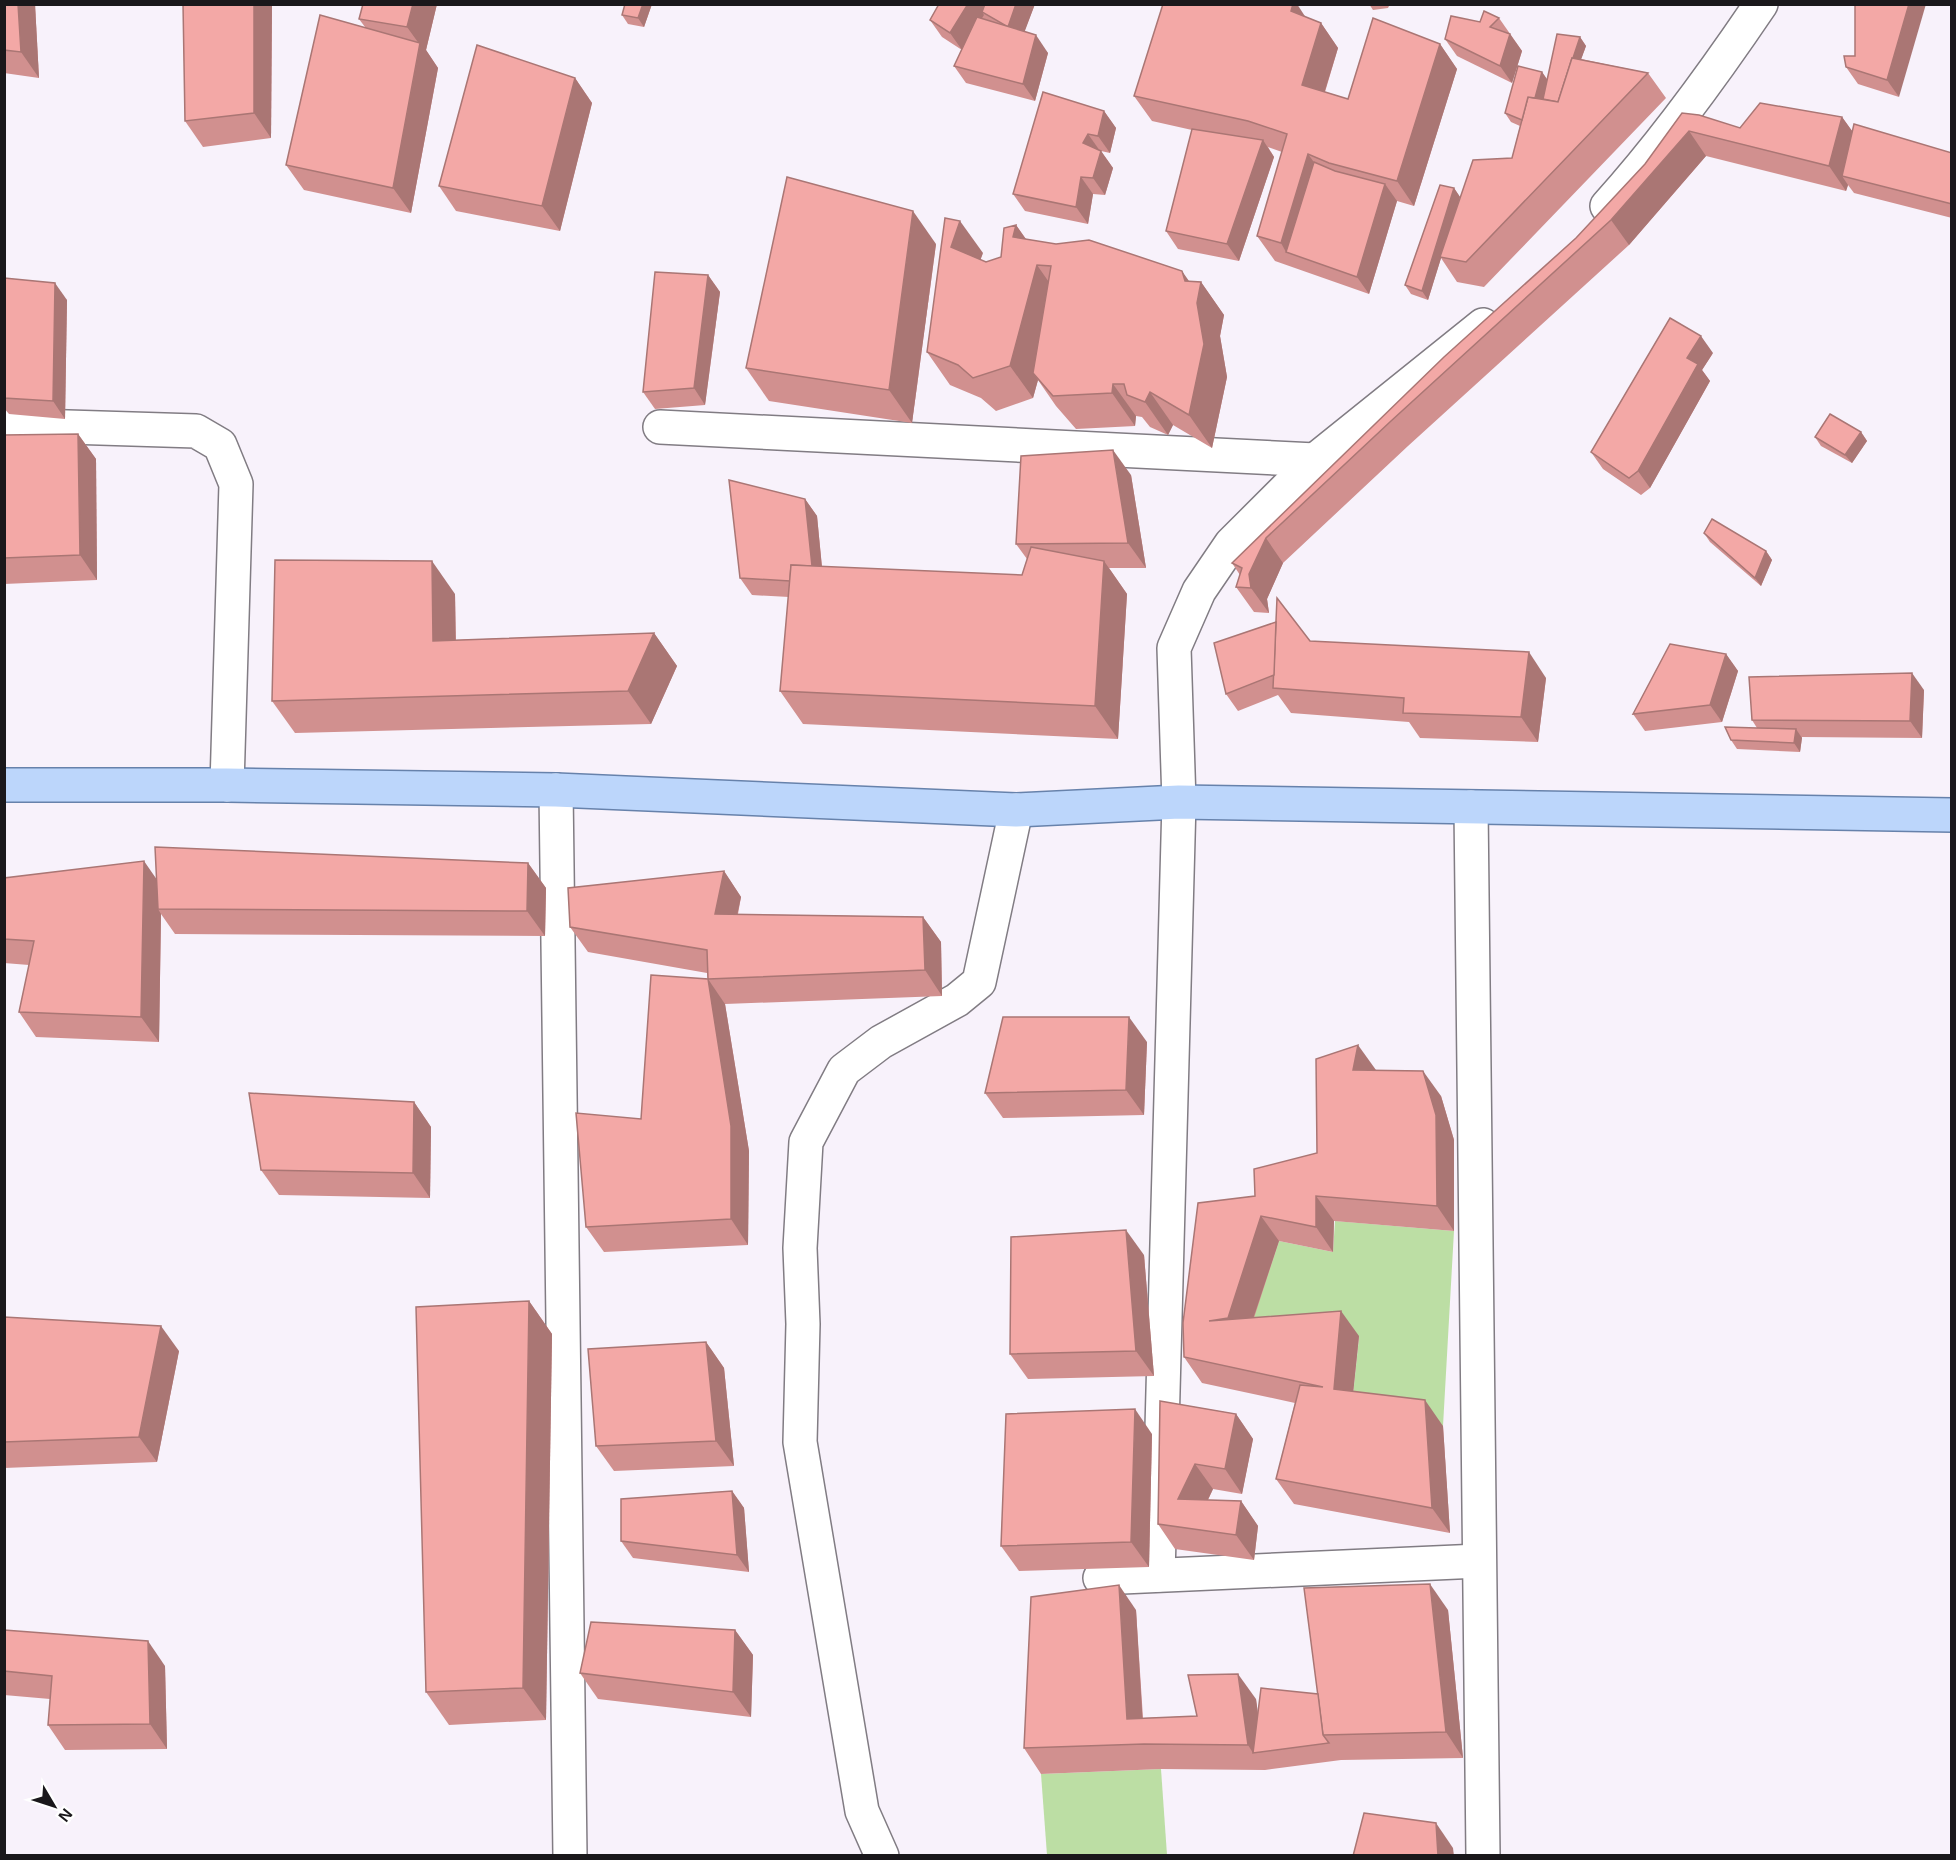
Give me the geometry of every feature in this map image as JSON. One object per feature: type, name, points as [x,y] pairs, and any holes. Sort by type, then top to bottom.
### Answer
[{"type":"main road","points":[[4,785],[227,785],[556,790],[1016,810],[1179,802],[1952,815]]},
{"type":"street","points":[[1585,231],[1638,172],[1686,111],[1761,4]]},
{"type":"street","points":[[1158,1575],[1179,802],[1174,648],[1199,591],[1231,544],[1315,460],[1510,303]]},
{"type":"street","points":[[4,425],[196,430],[220,446],[236,484],[227,785]]},
{"type":"street","points":[[660,427],[1315,460]]},
{"type":"street","points":[[556,790],[570,1856]]},
{"type":"street","points":[[1471,807],[1483,1856]]},
{"type":"street","points":[[882,1856],[862,1811],[800,1442],[802,1324],[800,1248],[806,1142],[844,1070],[881,1042],[957,1000],[979,982],[1016,810]]},
{"type":"street","points":[[1100,1578],[1479,1561]]},
{"type":"green space","points":[[1335,1221],[1454,1231],[1443,1426],[1351,1414],[1359,1337],[1245,1343],[1279,1241],[1333,1252]]},
{"type":"green space","points":[[1161,1769],[1167,1855],[1047,1855],[1041,1774]]},
{"type":"building","points":[[4,4],[18,4],[21,52],[4,50]]},
{"type":"building","points":[[183,4],[254,4],[254,113],[185,121]]},
{"type":"building","points":[[363,4],[413,4],[407,27],[359,19]]},
{"type":"building","points":[[625,4],[643,4],[638,18],[622,15]]},
{"type":"building","points":[[939,4],[968,4],[950,33],[930,20]]},
{"type":"building","points":[[985,4],[1016,4],[1008,27],[982,12]]},
{"type":"building","points":[[1163,4],[1293,4],[1291,11],[1321,23],[1302,85],[1348,99],[1373,18],[1440,44],[1397,181],[1329,163],[1308,154],[1281,243],[1257,236],[1287,134],[1248,121],[1134,96]]},
{"type":"building","points":[[1855,4],[1909,4],[1887,80],[1846,67],[1844,56],[1855,56]]},
{"type":"building","points":[[1484,11],[1499,18],[1490,27],[1510,34],[1500,66],[1445,39],[1451,16],[1480,22]]},
{"type":"building","points":[[320,15],[420,43],[393,188],[286,165]]},
{"type":"building","points":[[977,17],[1036,35],[1023,84],[954,66]]},
{"type":"building","points":[[1557,34],[1580,37],[1558,102],[1543,99]]},
{"type":"building","points":[[477,45],[575,78],[542,206],[439,186]]},
{"type":"building","points":[[1572,58],[1648,73],[1466,262],[1440,257],[1473,160],[1512,158],[1528,97],[1558,102]]},
{"type":"building","points":[[1518,66],[1542,72],[1535,98],[1528,97],[1522,120],[1505,113]]},
{"type":"building","points":[[1043,92],[1104,111],[1098,136],[1088,134],[1083,143],[1101,151],[1093,178],[1081,177],[1076,207],[1013,194]]},
{"type":"building","points":[[1760,103],[1842,117],[1829,166],[1689,131],[1611,220],[1266,538],[1249,574],[1251,588],[1236,587],[1242,568],[1232,563],[1444,357],[1576,238],[1645,164],[1682,113],[1699,115],[1740,128]]},
{"type":"building","points":[[1854,124],[1952,153],[1952,204],[1842,176]]},
{"type":"building","points":[[1192,129],[1263,140],[1227,244],[1166,231]]},
{"type":"building","points":[[1314,162],[1335,171],[1385,184],[1357,277],[1286,252]]},
{"type":"building","points":[[787,177],[913,211],[889,390],[746,368]]},
{"type":"building","points":[[1440,185],[1454,188],[1422,291],[1405,285]]},
{"type":"building","points":[[945,218],[960,221],[951,247],[986,262],[1001,257],[1004,228],[1016,225],[1013,237],[1056,244],[1089,240],[1182,271],[1185,281],[1201,282],[1197,303],[1204,344],[1189,415],[1150,392],[1145,402],[1127,395],[1124,384],[1113,384],[1112,393],[1053,396],[1033,373],[1051,266],[1037,265],[1010,366],[973,378],[958,365],[927,352]]},
{"type":"building","points":[[655,272],[708,275],[694,388],[643,392]]},
{"type":"building","points":[[4,278],[55,283],[53,401],[4,398]]},
{"type":"building","points":[[1670,318],[1701,336],[1687,358],[1698,364],[1638,471],[1629,478],[1591,452]]},
{"type":"building","points":[[1830,414],[1861,432],[1845,455],[1815,437]]},
{"type":"building","points":[[78,434],[80,555],[4,558],[4,435]]},
{"type":"building","points":[[1113,450],[1128,543],[1016,544],[1021,456]]},
{"type":"building","points":[[729,480],[805,499],[812,566],[791,565],[790,581],[740,578]]},
{"type":"building","points":[[1712,519],[1766,551],[1755,578],[1704,533]]},
{"type":"building","points":[[1031,547],[1104,561],[1095,706],[780,691],[791,565],[1022,575]]},
{"type":"building","points":[[275,560],[432,561],[433,641],[654,633],[628,691],[272,701]]},
{"type":"building","points":[[1277,598],[1310,641],[1529,652],[1521,717],[1403,713],[1404,698],[1273,688]]},
{"type":"building","points":[[1276,622],[1274,675],[1226,694],[1214,643]]},
{"type":"building","points":[[1670,644],[1726,654],[1710,705],[1633,714]]},
{"type":"building","points":[[1912,673],[1910,721],[1752,720],[1749,677]]},
{"type":"building","points":[[1725,727],[1796,729],[1794,743],[1731,740]]},
{"type":"building","points":[[155,847],[528,863],[527,911],[158,909]]},
{"type":"building","points":[[144,861],[141,1017],[19,1012],[34,941],[4,939],[4,878]]},
{"type":"building","points":[[724,871],[715,914],[923,917],[925,970],[708,979],[707,950],[570,927],[568,888]]},
{"type":"building","points":[[651,975],[708,979],[731,1126],[731,1219],[586,1227],[576,1113],[641,1119]]},
{"type":"building","points":[[1003,1017],[1129,1017],[1126,1090],[985,1093]]},
{"type":"building","points":[[1358,1045],[1353,1070],[1423,1071],[1436,1115],[1437,1206],[1316,1196],[1316,1227],[1261,1216],[1228,1318],[1209,1321],[1341,1311],[1334,1389],[1425,1400],[1432,1508],[1276,1479],[1300,1385],[1323,1387],[1184,1357],[1183,1323],[1198,1203],[1255,1196],[1254,1169],[1317,1153],[1316,1059]]},
{"type":"building","points":[[249,1093],[414,1102],[413,1173],[261,1170]]},
{"type":"building","points":[[1126,1230],[1136,1351],[1010,1354],[1011,1237]]},
{"type":"building","points":[[529,1301],[523,1688],[426,1692],[416,1307]]},
{"type":"building","points":[[4,1317],[161,1326],[139,1437],[4,1442]]},
{"type":"building","points":[[706,1342],[716,1441],[596,1446],[588,1349]]},
{"type":"building","points":[[1160,1401],[1236,1414],[1225,1469],[1195,1464],[1178,1499],[1241,1501],[1236,1535],[1158,1524]]},
{"type":"building","points":[[1135,1409],[1131,1542],[1001,1546],[1006,1414]]},
{"type":"building","points":[[732,1491],[737,1555],[621,1541],[621,1499]]},
{"type":"building","points":[[1430,1584],[1446,1732],[1323,1735],[1304,1588]]},
{"type":"building","points":[[1119,1585],[1127,1719],[1197,1716],[1188,1675],[1238,1674],[1248,1745],[1144,1744],[1024,1748],[1031,1597]]},
{"type":"building","points":[[591,1622],[735,1630],[733,1692],[580,1673]]},
{"type":"building","points":[[4,1630],[148,1641],[150,1724],[48,1725],[52,1676],[4,1671]]},
{"type":"building","points":[[1261,1688],[1318,1694],[1323,1735],[1329,1743],[1253,1753]]},
{"type":"building","points":[[1364,1813],[1436,1823],[1438,1856],[1353,1856]]}]
